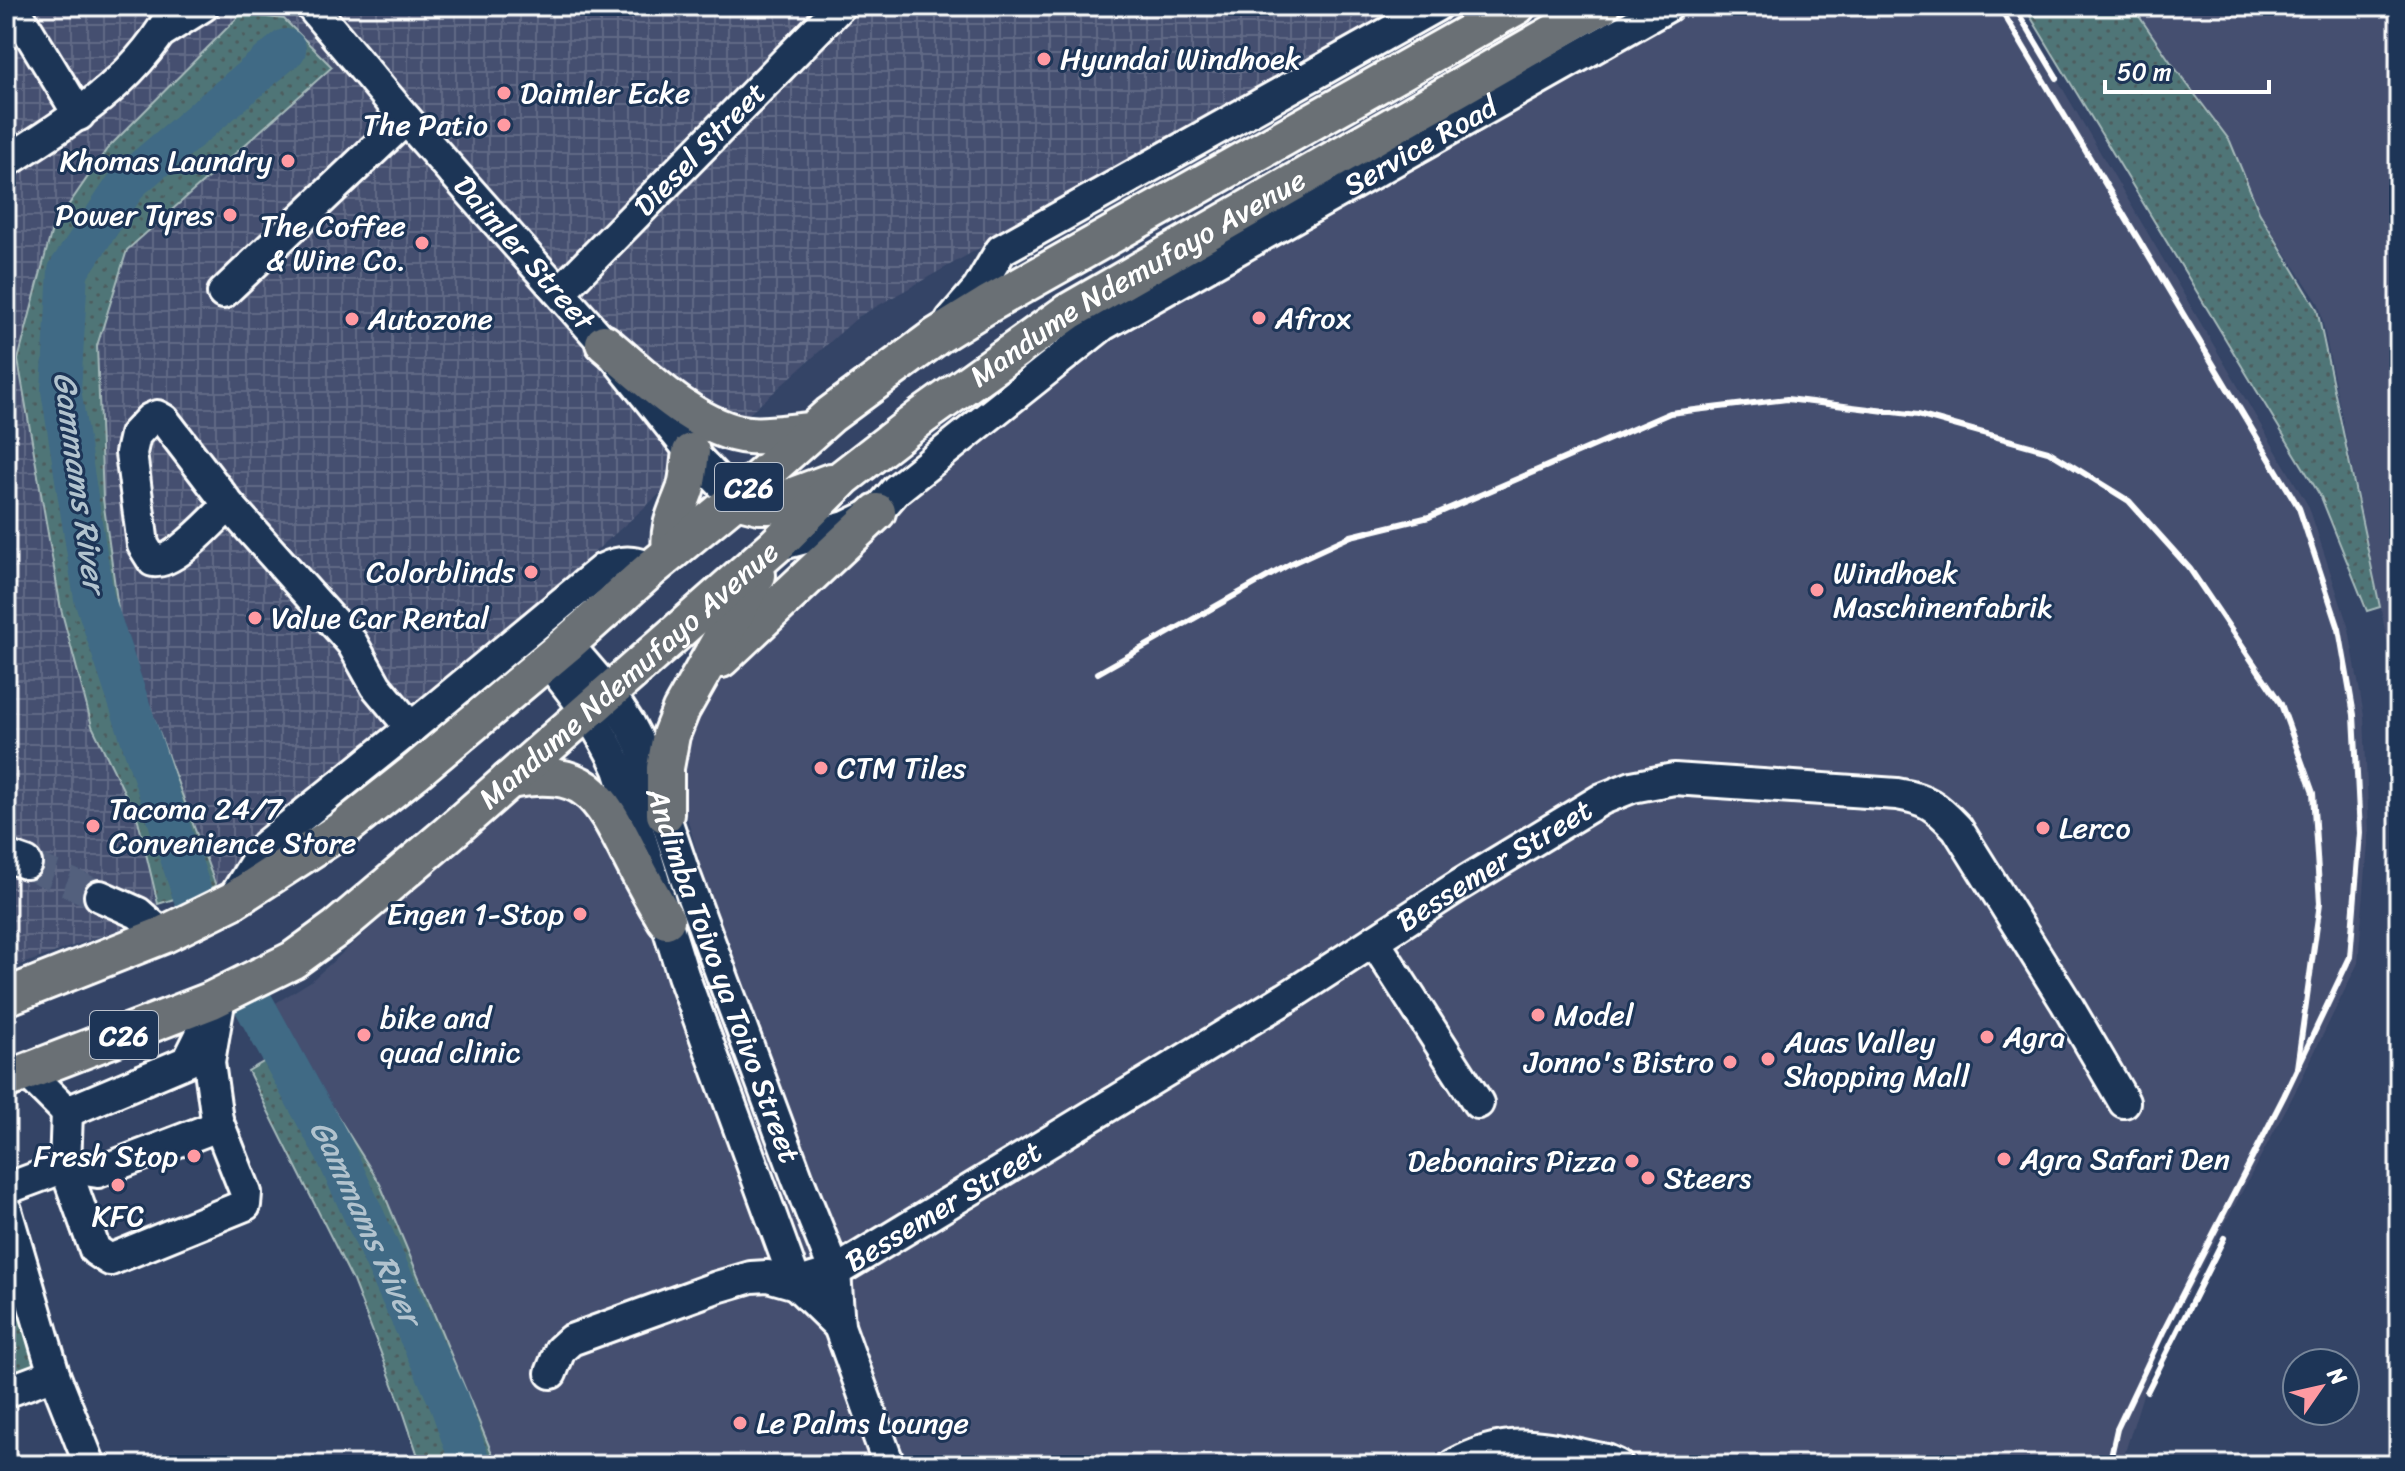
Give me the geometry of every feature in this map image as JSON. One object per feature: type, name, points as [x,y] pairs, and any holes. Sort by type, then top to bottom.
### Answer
[{"type":"main road","name":"Mandume Ndemufayo Avenue","points":[[6,997],[163,935],[232,901],[343,829],[557,652],[811,431],[937,336],[982,297],[1517,6]]},
{"type":"main road","name":"Mandume Ndemufayo Avenue","points":[[17,1077],[220,997],[293,960],[337,928],[599,703],[775,546],[844,477],[924,415],[1068,312],[1601,6]]},
{"type":"main road","points":[[982,297],[997,317],[1011,323],[1068,312]]},
{"type":"main road","points":[[604,343],[674,400],[713,425],[748,435],[811,431]]},
{"type":"main road","points":[[662,560],[671,524],[686,487],[691,452]]},
{"type":"main road","points":[[736,499],[769,505],[844,477]]},
{"type":"main road","points":[[694,685],[877,512]]},
{"type":"main road","points":[[665,814],[665,768],[681,710],[775,546]]},
{"type":"main road","points":[[509,780],[533,776],[555,777],[577,783],[594,794],[610,814],[666,920]]},
{"type":"street","points":[[13,6],[79,115]]},
{"type":"street","points":[[6,162],[106,94],[134,68],[169,19],[203,6]]},
{"type":"street","name":"Daimler Street","points":[[311,6],[406,119],[604,343],[691,452],[736,499]]},
{"type":"street","name":"Diesel Street","points":[[560,292],[840,6]]},
{"type":"street","points":[[982,297],[1001,250],[1436,6]]},
{"type":"street","name":"Service Road","points":[[775,546],[846,527],[877,512],[896,490],[1103,325],[1668,6]]},
{"type":"street","points":[[223,293],[406,119]]},
{"type":"street","points":[[229,505],[352,643],[376,686],[411,728]]},
{"type":"street","points":[[232,901],[266,845],[603,569],[618,562],[662,560]]},
{"type":"street","name":"Andimba Toivo ya Toivo Street","points":[[557,652],[599,703],[630,725],[641,746],[685,876],[835,1272],[839,1326],[889,1465]]},
{"type":"street","name":"Andimba Toivo ya Toivo Street","points":[[599,703],[683,975],[796,1284],[839,1326]]},
{"type":"street","name":"Bessemer Street","points":[[796,1284],[835,1272],[1286,998],[1460,885],[1602,799],[1632,787],[1674,779],[1897,794],[1920,798],[1938,808],[1957,828],[2124,1102]]},
{"type":"street","points":[[100,896],[138,913],[163,935]]},
{"type":"street","points":[[1374,941],[1478,1103]]},
{"type":"street","points":[[67,1112],[188,1061],[220,997]]},
{"type":"street","points":[[67,1112],[65,1167],[95,1250],[110,1260],[245,1205],[246,1193],[217,1120],[209,1062],[220,997]]},
{"type":"street","points":[[17,1077],[67,1112]]},
{"type":"street","points":[[6,1189],[65,1167],[98,1172],[210,1129],[217,1120]]},
{"type":"street","points":[[6,1210],[54,1374],[90,1465]]},
{"type":"street","points":[[551,1373],[565,1344],[601,1329],[751,1277],[768,1276],[796,1284]]},
{"type":"street","points":[[6,1392],[54,1374]]},
{"type":"street","points":[[1454,1465],[1491,1448],[1525,1444],[1606,1460],[1617,1465]]},
{"type":"shaded area","points":[[6,6],[1407,6],[858,317],[237,871],[216,886],[121,630],[103,499],[97,346],[127,250],[331,67],[107,149],[52,229],[18,360],[61,609],[92,726],[138,820],[159,915],[6,970]]},
{"type":"shaded area","points":[[1701,6],[2014,6],[2309,507],[2349,629],[2364,716],[2369,832],[2358,963],[2294,1094],[2156,1353],[2121,1465],[497,1465],[380,1184],[271,1006],[311,981],[532,784],[575,794],[602,827],[637,902],[704,877],[674,772],[697,695],[987,428],[1134,324],[1589,66]]},
{"type":"shaded area","points":[[2132,6],[2399,6],[2399,699],[2319,304],[2259,212],[2230,141]]},
{"type":"green space","points":[[2024,6],[2132,6],[2230,141],[2259,212],[2317,309],[2380,607],[2367,611],[2321,497]]},
{"type":"green space","points":[[241,14],[284,19],[332,67],[127,250],[97,346],[103,499],[121,630],[216,886],[158,904],[138,820],[92,726],[61,609],[18,360],[52,229],[107,149]]},
{"type":"green space","points":[[293,1045],[380,1184],[497,1465],[421,1465],[353,1281],[248,1071]]},
{"type":"green space","points":[[6,1210],[54,1374],[6,1392]]},
{"type":"waterway","name":"Gammams River","points":[[193,896],[94,598],[61,390],[68,271],[129,181],[286,49]]},
{"type":"waterway","name":"Gammams River","points":[[245,988],[334,1150],[448,1399],[471,1465]]},
{"type":"tunnel","points":[[26,863],[100,896]]},
{"type":"railway","points":[[1999,6],[2299,508],[2339,629],[2354,715],[2360,833],[2350,957],[2284,1096],[2163,1332],[2117,1429],[2109,1465]]},
{"type":"railway","points":[[2014,6],[2057,78]]},
{"type":"railway","points":[[1098,673],[1290,564],[1351,536],[1429,517],[1670,413],[1787,399],[1918,415],[2048,451],[2129,501],[2190,569],[2281,704],[2313,793],[2320,903],[2297,1068]]},
{"type":"railway","points":[[2147,1392],[2224,1238]]},
{"type":"place","name":"Hyundai Windhoek","points":[[1044,59]]},
{"type":"place","name":"Daimler Ecke","points":[[504,93]]},
{"type":"place","name":"The Patio","points":[[504,125]]},
{"type":"place","name":"Khomas Laundry","points":[[288,161]]},
{"type":"place","name":"Power Tyres","points":[[230,215]]},
{"type":"place","name":"The Coffee & Wine Co.","points":[[422,243]]},
{"type":"place","name":"Afrox","points":[[1259,318]]},
{"type":"place","name":"Autozone","points":[[352,319]]},
{"type":"place","name":"Colorblinds","points":[[531,572]]},
{"type":"place","name":"Windhoek Maschinenfabrik","points":[[1817,590]]},
{"type":"place","name":"Value Car Rental","points":[[255,618]]},
{"type":"place","name":"CTM Tiles","points":[[821,768]]},
{"type":"place","name":"Tacoma 24/7 Convenience Store","points":[[93,826]]},
{"type":"place","name":"Lerco","points":[[2043,828]]},
{"type":"place","name":"Engen 1-Stop","points":[[580,914]]},
{"type":"place","name":"Model","points":[[1538,1015]]},
{"type":"place","name":"bike and quad clinic","points":[[364,1035]]},
{"type":"place","name":"Agra","points":[[1987,1037]]},
{"type":"place","name":"Auas Valley Shopping Mall","points":[[1768,1059]]},
{"type":"place","name":"Jonno's Bistro","points":[[1730,1062]]},
{"type":"place","name":"Fresh Stop","points":[[194,1156]]},
{"type":"place","name":"Agra Safari Den","points":[[2004,1159]]},
{"type":"place","name":"Debonairs Pizza","points":[[1632,1161]]},
{"type":"place","name":"Steers","points":[[1648,1178]]},
{"type":"place","name":"KFC","points":[[118,1185]]},
{"type":"place","name":"Le Palms Lounge","points":[[740,1423]]}]
